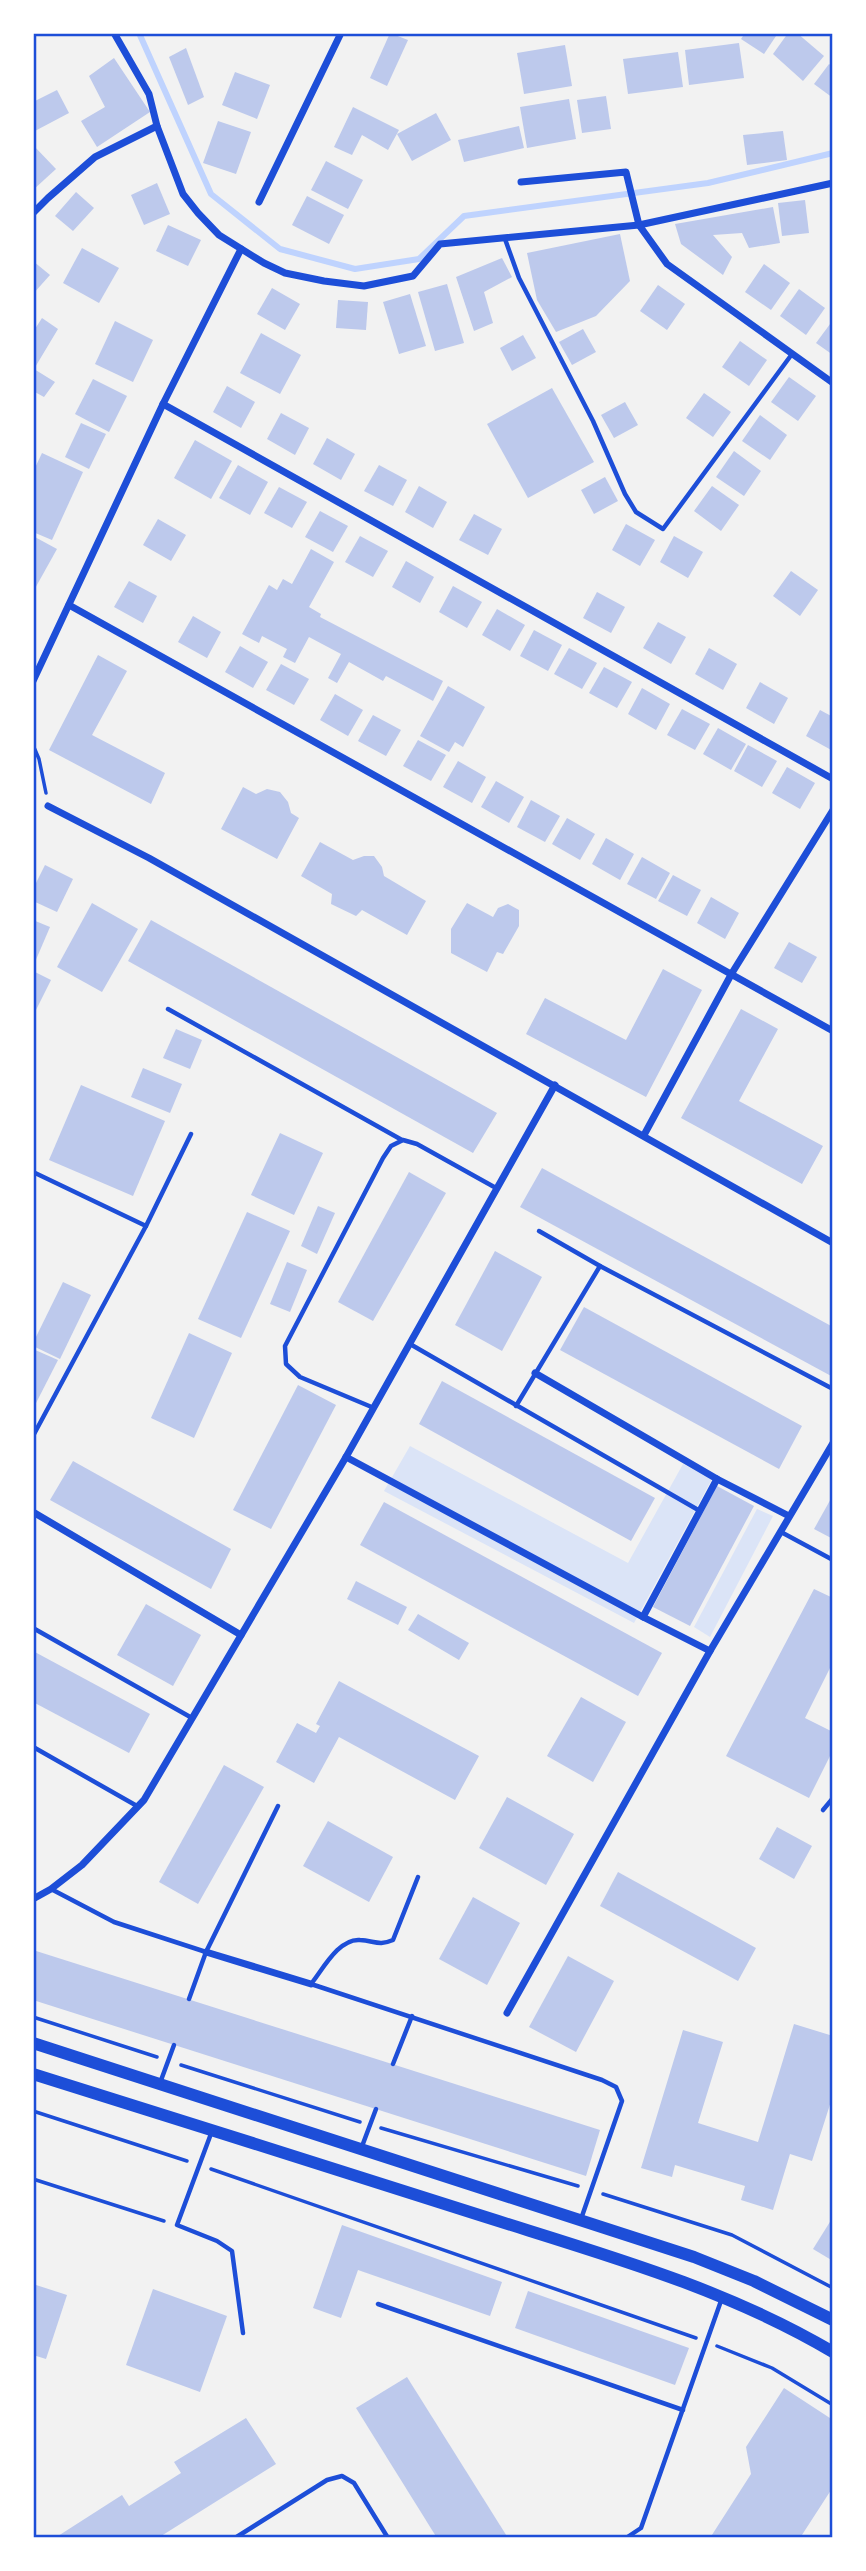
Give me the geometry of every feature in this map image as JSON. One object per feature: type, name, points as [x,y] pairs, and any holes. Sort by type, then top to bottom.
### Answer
[{"type":"main road","points":[[33,2043],[718,2266],[833,2320]]},
{"type":"main road","points":[[33,2074],[561,2241],[723,2297],[804,2335],[833,2352]]},
{"type":"street","points":[[114,33],[149,94],[157,126],[183,194],[219,235],[285,273],[364,286],[413,276],[440,244],[639,225],[833,183]]},
{"type":"street","points":[[259,202],[341,33]]},
{"type":"street","points":[[33,213],[95,157],[157,126]]},
{"type":"street","points":[[521,182],[622,171],[627,174],[639,225],[667,264],[833,383]]},
{"type":"street","points":[[33,681],[163,404],[241,248]]},
{"type":"street","points":[[163,404],[833,779]]},
{"type":"street","points":[[69,605],[833,1031]]},
{"type":"street","points":[[48,806],[149,858],[833,1243]]},
{"type":"street","points":[[644,1135],[732,974],[833,810]]},
{"type":"street","points":[[33,1899],[82,1865],[144,1800],[346,1457],[555,1085]]},
{"type":"street","points":[[535,1373],[717,1479],[789,1516]]},
{"type":"street","points":[[507,2013],[710,1651],[833,1443]]},
{"type":"street","points":[[346,1457],[710,1651]]},
{"type":"street","points":[[643,1617],[717,1479]]},
{"type":"street","points":[[33,1512],[241,1635]]},
{"type":"street","points":[[206,1952],[311,1984]]},
{"type":"lane","points":[[505,239],[519,278],[593,421],[625,494],[636,512],[663,529],[792,354]]},
{"type":"lane","points":[[168,1009],[403,1140],[417,1144],[497,1188]]},
{"type":"lane","points":[[33,1436],[146,1226],[191,1134]]},
{"type":"lane","points":[[374,1408],[300,1377],[286,1364],[285,1346],[383,1158],[391,1146],[403,1140]]},
{"type":"lane","points":[[33,1172],[146,1226]]},
{"type":"lane","points":[[539,1231],[833,1389]]},
{"type":"lane","points":[[516,1406],[600,1266]]},
{"type":"lane","points":[[410,1344],[700,1511]]},
{"type":"lane","points":[[779,1532],[833,1560]]},
{"type":"lane","points":[[33,1628],[192,1717]]},
{"type":"lane","points":[[35,1748],[138,1806]]},
{"type":"lane","points":[[823,1810],[833,1798]]},
{"type":"lane","points":[[189,1999],[206,1952],[278,1806]]},
{"type":"lane","points":[[418,1877],[393,1940],[383,1944],[357,1939],[342,1945],[311,1984],[602,2080],[616,2087],[622,2101],[581,2220]]},
{"type":"lane","points":[[51,1889],[114,1922],[206,1952]]},
{"type":"lane","points":[[393,2064],[412,2016]]},
{"type":"lane","points":[[160,2084],[174,2045]]},
{"type":"lane","points":[[361,2150],[376,2109]]},
{"type":"lane","points":[[212,2130],[177,2225],[217,2241],[232,2251],[243,2333]]},
{"type":"lane","points":[[626,2538],[641,2528],[723,2297]]},
{"type":"lane","points":[[378,2304],[683,2410]]},
{"type":"lane","points":[[235,2538],[335,2476],[342,2476],[354,2483],[388,2538]]},
{"type":"path","points":[[33,745],[39,759],[48,806]]},
{"type":"path","points":[[33,2017],[732,2235],[833,2288]]},
{"type":"path","points":[[33,2111],[199,2165],[707,2342],[772,2368],[833,2405]]},
{"type":"path","points":[[33,2179],[177,2225]]},
{"type":"shaded area","points":[[410,1446],[628,1563],[683,1464],[712,1479],[634,1623],[384,1491]]},
{"type":"shaded area","points":[[757,1509],[773,1516],[710,1637],[694,1627]]},
{"type":"building","points":[[390,33],[408,40],[387,86],[370,78]]},
{"type":"building","points":[[745,33],[778,33],[764,54],[741,39]]},
{"type":"building","points":[[788,33],[797,33],[824,56],[803,81],[773,54]]},
{"type":"building","points":[[739,43],[744,78],[689,85],[685,50]]},
{"type":"building","points":[[565,45],[572,86],[524,94],[517,53]]},
{"type":"building","points":[[186,48],[204,97],[188,105],[169,57]]},
{"type":"building","points":[[678,52],[683,87],[628,94],[623,59]]},
{"type":"building","points":[[114,58],[150,112],[97,147],[81,121],[105,107],[89,76]]},
{"type":"building","points":[[829,64],[833,67],[833,98],[814,84]]},
{"type":"building","points":[[235,72],[270,85],[257,119],[222,105]]},
{"type":"building","points":[[57,90],[69,113],[33,132],[33,102]]},
{"type":"building","points":[[606,96],[611,129],[582,133],[577,100]]},
{"type":"building","points":[[569,99],[576,139],[527,148],[520,107]]},
{"type":"building","points":[[353,107],[399,130],[388,150],[362,135],[352,155],[334,147]]},
{"type":"building","points":[[436,113],[451,140],[412,161],[397,134]]},
{"type":"building","points":[[218,121],[251,132],[236,174],[203,163]]},
{"type":"building","points":[[519,126],[524,148],[464,162],[458,140]]},
{"type":"building","points":[[783,131],[787,160],[747,165],[743,135]]},
{"type":"building","points":[[33,145],[56,169],[33,190]]},
{"type":"building","points":[[326,161],[363,180],[348,209],[311,190]]},
{"type":"building","points":[[157,183],[170,214],[144,225],[131,195]]},
{"type":"building","points":[[76,192],[94,208],[73,231],[55,216]]},
{"type":"building","points":[[307,196],[344,215],[329,244],[292,225]]},
{"type":"building","points":[[805,200],[809,233],[782,236],[778,203]]},
{"type":"building","points":[[773,207],[780,243],[749,248],[742,233],[713,235],[732,257],[723,275],[681,244],[675,224]]},
{"type":"building","points":[[168,225],[201,240],[188,266],[156,251]]},
{"type":"building","points":[[620,234],[630,281],[596,316],[556,332],[537,300],[527,253]]},
{"type":"building","points":[[82,248],[119,268],[99,303],[63,283]]},
{"type":"building","points":[[502,258],[512,277],[484,292],[493,323],[474,331],[456,277]]},
{"type":"building","points":[[33,261],[50,275],[33,294]]},
{"type":"building","points":[[764,264],[790,283],[771,310],[745,292]]},
{"type":"building","points":[[447,284],[464,343],[435,351],[418,292]]},
{"type":"building","points":[[658,285],[685,304],[667,330],[640,311]]},
{"type":"building","points":[[272,288],[300,304],[285,330],[257,314]]},
{"type":"building","points":[[799,289],[825,308],[806,335],[780,316]]},
{"type":"building","points":[[410,294],[426,346],[399,354],[383,302]]},
{"type":"building","points":[[338,300],[368,302],[366,330],[336,328]]},
{"type":"building","points":[[42,318],[58,329],[34,369],[55,382],[44,397],[33,391],[33,332]]},
{"type":"building","points":[[833,320],[833,355],[816,343]]},
{"type":"building","points":[[115,321],[153,340],[133,382],[95,364]]},
{"type":"building","points":[[583,329],[596,352],[572,365],[559,342]]},
{"type":"building","points":[[261,333],[301,355],[280,394],[240,373]]},
{"type":"building","points":[[523,335],[536,358],[512,371],[500,348]]},
{"type":"building","points":[[740,341],[767,360],[749,386],[722,367]]},
{"type":"building","points":[[789,377],[816,396],[798,421],[771,402]]},
{"type":"building","points":[[93,379],[127,396],[109,432],[75,414]]},
{"type":"building","points":[[227,386],[255,402],[241,428],[213,412]]},
{"type":"building","points":[[552,388],[594,462],[528,498],[487,424]]},
{"type":"building","points":[[704,393],[731,412],[713,437],[686,418]]},
{"type":"building","points":[[625,402],[638,425],[614,438],[601,415]]},
{"type":"building","points":[[281,413],[309,428],[295,455],[267,439]]},
{"type":"building","points":[[760,415],[787,435],[770,460],[742,441]]},
{"type":"building","points":[[81,423],[106,434],[89,469],[65,457]]},
{"type":"building","points":[[327,438],[355,454],[341,480],[313,464]]},
{"type":"building","points":[[195,440],[232,461],[211,499],[174,478]]},
{"type":"building","points":[[734,451],[761,471],[744,496],[716,477]]},
{"type":"building","points":[[42,453],[83,472],[52,540],[33,532],[33,472]]},
{"type":"building","points":[[238,465],[268,482],[250,515],[219,498]]},
{"type":"building","points":[[379,465],[407,480],[393,506],[364,491]]},
{"type":"building","points":[[605,477],[618,501],[594,514],[581,490]]},
{"type":"building","points":[[419,486],[447,502],[433,528],[405,512]]},
{"type":"building","points":[[712,486],[739,505],[721,531],[694,511]]},
{"type":"building","points":[[279,487],[307,502],[292,528],[264,513]]},
{"type":"building","points":[[320,511],[348,526],[333,552],[305,537]]},
{"type":"building","points":[[474,514],[502,529],[488,555],[459,540]]},
{"type":"building","points":[[158,519],[186,535],[171,561],[143,545]]},
{"type":"building","points":[[626,524],[655,540],[640,566],[612,550]]},
{"type":"building","points":[[33,536],[57,549],[33,592]]},
{"type":"building","points":[[360,536],[388,551],[373,577],[345,562]]},
{"type":"building","points":[[674,536],[703,552],[688,578],[660,562]]},
{"type":"building","points":[[311,549],[334,562],[309,607],[321,614],[320,617],[443,681],[433,701],[386,676],[383,681],[349,662],[337,683],[328,678],[341,654],[309,637],[295,663],[283,657],[287,649],[262,636],[259,643],[242,634],[269,585],[277,590],[283,579],[292,584]]},
{"type":"building","points":[[406,561],[434,577],[420,603],[392,587]]},
{"type":"building","points":[[791,571],[818,590],[800,616],[773,596]]},
{"type":"building","points":[[129,581],[157,596],[143,623],[114,607]]},
{"type":"building","points":[[453,586],[482,602],[467,628],[439,612]]},
{"type":"building","points":[[597,592],[625,607],[611,633],[583,618]]},
{"type":"building","points":[[497,609],[525,625],[510,651],[482,635]]},
{"type":"building","points":[[193,616],[221,632],[207,658],[178,642]]},
{"type":"building","points":[[658,622],[686,637],[671,664],[643,648]]},
{"type":"building","points":[[534,630],[562,645],[548,671],[520,656]]},
{"type":"building","points":[[240,646],[268,662],[253,688],[225,672]]},
{"type":"building","points":[[569,648],[597,663],[582,689],[554,674]]},
{"type":"building","points":[[709,648],[737,664],[723,690],[695,674]]},
{"type":"building","points":[[98,655],[127,671],[92,735],[165,773],[151,804],[49,750]]},
{"type":"building","points":[[281,664],[309,679],[294,705],[266,690]]},
{"type":"building","points":[[604,667],[632,682],[617,708],[589,693]]},
{"type":"building","points":[[760,682],[788,698],[774,724],[746,708]]},
{"type":"building","points":[[448,686],[485,707],[463,747],[455,742],[449,752],[420,736]]},
{"type":"building","points":[[642,688],[670,704],[656,730],[628,714]]},
{"type":"building","points":[[335,694],[363,710],[348,736],[320,720]]},
{"type":"building","points":[[682,709],[710,724],[695,750],[667,735]]},
{"type":"building","points":[[820,710],[833,717],[833,751],[806,736]]},
{"type":"building","points":[[373,715],[401,730],[386,756],[358,741]]},
{"type":"building","points":[[718,728],[746,744],[731,770],[703,754]]},
{"type":"building","points":[[418,740],[446,755],[431,781],[403,766]]},
{"type":"building","points":[[748,745],[777,761],[762,787],[734,771]]},
{"type":"building","points":[[458,761],[486,777],[472,803],[443,787]]},
{"type":"building","points":[[787,767],[815,783],[800,809],[772,793]]},
{"type":"building","points":[[496,781],[524,797],[509,823],[481,807]]},
{"type":"building","points":[[243,787],[256,794],[267,789],[280,792],[288,802],[291,813],[299,818],[277,859],[221,829]]},
{"type":"building","points":[[531,800],[560,816],[545,842],[517,827]]},
{"type":"building","points":[[567,818],[595,834],[580,860],[552,844]]},
{"type":"building","points":[[606,838],[634,854],[620,880],[592,864]]},
{"type":"building","points":[[320,842],[353,860],[374,856],[382,867],[384,876],[426,901],[407,935],[362,910],[356,916],[331,904],[332,894],[301,876]]},
{"type":"building","points":[[642,857],[670,873],[656,899],[627,884]]},
{"type":"building","points":[[45,865],[73,879],[57,912],[33,901],[33,889]]},
{"type":"building","points":[[673,875],[701,890],[687,916],[658,901]]},
{"type":"building","points":[[711,897],[739,913],[725,939],[697,923]]},
{"type":"building","points":[[92,903],[138,929],[102,992],[57,967]]},
{"type":"building","points":[[467,903],[493,917],[498,908],[508,904],[519,910],[519,926],[503,954],[497,952],[487,972],[451,953],[451,929]]},
{"type":"building","points":[[33,920],[50,927],[35,962],[33,961]]},
{"type":"building","points":[[151,920],[497,1113],[473,1153],[128,961]]},
{"type":"building","points":[[789,942],[817,957],[802,983],[774,968]]},
{"type":"building","points":[[663,969],[702,990],[646,1097],[526,1034],[545,998],[626,1040]]},
{"type":"building","points":[[33,971],[51,980],[33,1016]]},
{"type":"building","points":[[741,1009],[778,1029],[739,1101],[823,1146],[802,1184],[681,1118]]},
{"type":"building","points":[[176,1029],[202,1040],[190,1069],[163,1058]]},
{"type":"building","points":[[143,1068],[182,1084],[170,1113],[131,1097]]},
{"type":"building","points":[[81,1085],[165,1121],[133,1196],[49,1160]]},
{"type":"building","points":[[280,1133],[323,1153],[294,1215],[251,1195]]},
{"type":"building","points":[[542,1168],[833,1327],[833,1377],[520,1207]]},
{"type":"building","points":[[409,1172],[446,1193],[373,1321],[338,1302]]},
{"type":"building","points":[[318,1206],[335,1213],[317,1254],[301,1246]]},
{"type":"building","points":[[247,1212],[290,1231],[241,1338],[198,1319]]},
{"type":"building","points":[[495,1251],[542,1277],[502,1351],[455,1325]]},
{"type":"building","points":[[287,1262],[307,1270],[290,1312],[270,1304]]},
{"type":"building","points":[[63,1282],[91,1295],[60,1359],[33,1346],[33,1343]]},
{"type":"building","points":[[584,1307],[802,1426],[779,1469],[560,1350]]},
{"type":"building","points":[[189,1333],[232,1353],[194,1438],[151,1418]]},
{"type":"building","points":[[33,1349],[58,1360],[33,1409]]},
{"type":"building","points":[[442,1381],[655,1498],[631,1541],[419,1424]]},
{"type":"building","points":[[298,1385],[336,1405],[271,1529],[233,1510]]},
{"type":"building","points":[[73,1461],[231,1549],[211,1589],[50,1500]]},
{"type":"building","points":[[717,1486],[754,1506],[690,1626],[653,1607]]},
{"type":"building","points":[[833,1495],[833,1539],[814,1529]]},
{"type":"building","points":[[384,1502],[662,1653],[638,1696],[360,1545]]},
{"type":"building","points":[[356,1581],[407,1607],[398,1625],[347,1599]]},
{"type":"building","points":[[814,1589],[833,1598],[833,1669],[830,1668],[805,1718],[833,1732],[833,1750],[809,1798],[726,1756]]},
{"type":"building","points":[[146,1604],[201,1635],[173,1686],[117,1655]]},
{"type":"building","points":[[418,1614],[469,1643],[459,1660],[408,1630]]},
{"type":"building","points":[[33,1651],[150,1714],[129,1753],[33,1702]]},
{"type":"building","points":[[339,1681],[479,1756],[455,1800],[339,1737],[314,1783],[276,1762],[297,1723],[316,1733],[320,1726],[316,1724]]},
{"type":"building","points":[[581,1697],[626,1722],[593,1782],[547,1756]]},
{"type":"building","points":[[224,1765],[264,1787],[198,1904],[159,1882]]},
{"type":"building","points":[[507,1797],[574,1834],[546,1885],[479,1848]]},
{"type":"building","points":[[328,1821],[393,1857],[369,1902],[303,1866]]},
{"type":"building","points":[[777,1827],[812,1846],[794,1879],[759,1859]]},
{"type":"building","points":[[618,1872],[756,1948],[738,1981],[600,1906]]},
{"type":"building","points":[[473,1897],[520,1923],[487,1985],[439,1959]]},
{"type":"building","points":[[33,1950],[600,2130],[586,2176],[33,2000]]},
{"type":"building","points":[[568,1956],[614,1981],[576,2052],[529,2027]]},
{"type":"building","points":[[794,2024],[833,2036],[833,2095],[812,2161],[790,2154],[773,2210],[741,2200],[745,2186],[675,2165],[672,2177],[641,2168],[683,2030],[723,2042],[698,2123],[758,2142]]},
{"type":"building","points":[[833,2217],[833,2261],[813,2249]]},
{"type":"building","points":[[342,2225],[502,2282],[490,2316],[358,2270],[341,2318],[313,2308]]},
{"type":"building","points":[[33,2284],[67,2295],[46,2359],[33,2355]]},
{"type":"building","points":[[153,2289],[227,2316],[200,2392],[126,2365]]},
{"type":"building","points":[[528,2291],[689,2348],[675,2385],[515,2328]]},
{"type":"building","points":[[407,2377],[508,2538],[437,2538],[356,2408]]},
{"type":"building","points":[[784,2388],[833,2420],[833,2487],[800,2538],[710,2538],[751,2474],[746,2447]]},
{"type":"building","points":[[246,2418],[276,2464],[158,2538],[59,2538],[58,2536],[122,2495],[129,2506],[181,2473],[174,2462]]},
{"type":"waterway","points":[[139,33],[211,194],[280,249],[355,269],[419,259],[464,216],[708,183],[833,153]]}]
